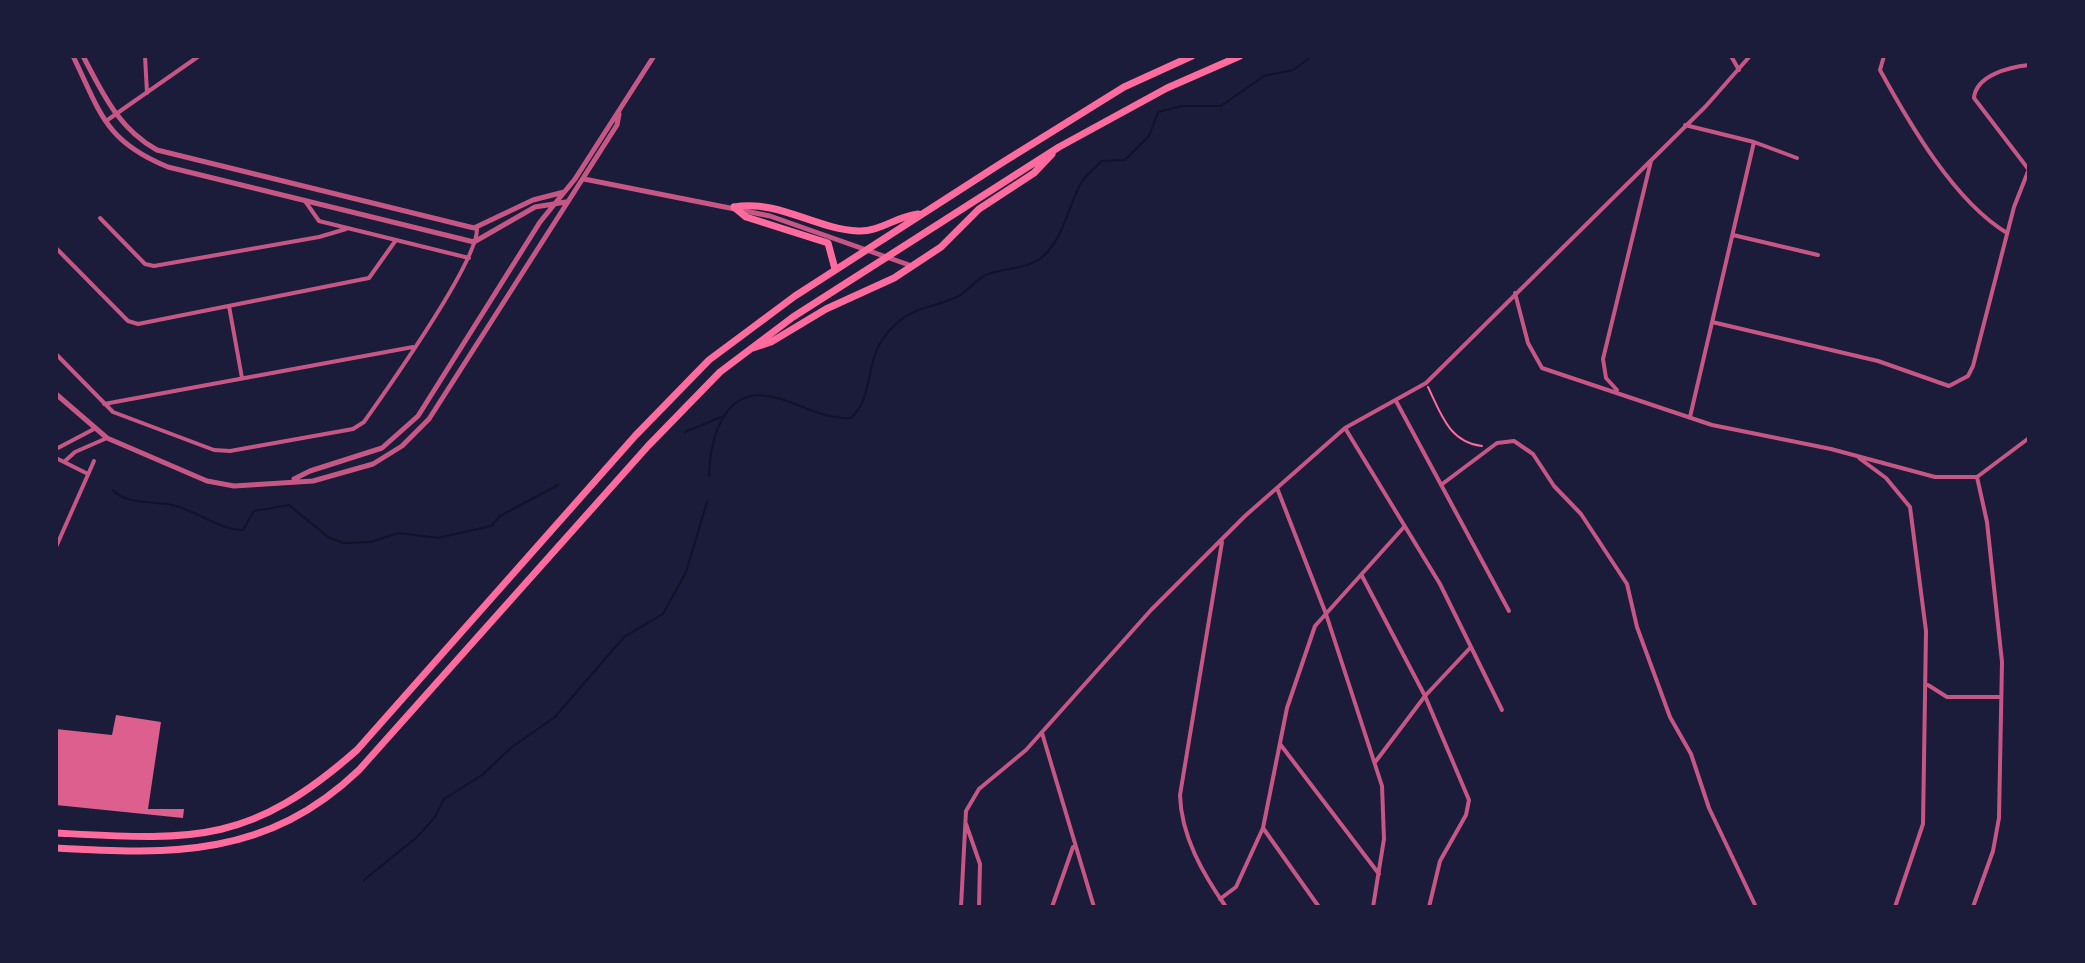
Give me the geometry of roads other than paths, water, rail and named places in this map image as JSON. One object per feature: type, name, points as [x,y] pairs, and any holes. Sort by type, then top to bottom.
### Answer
[{"type":"highway","points":[[56,833],[148,838],[194,836],[246,823],[310,790],[357,750],[673,394],[739,336],[835,269],[1124,87],[1192,56]]},
{"type":"highway","points":[[56,848],[156,852],[214,847],[288,822],[327,797],[374,754],[648,446],[720,372],[749,348],[1059,147],[1167,88],[1240,56]]},
{"type":"highway","points":[[749,348],[771,342],[912,266],[941,247],[979,209],[1034,173],[1059,147]]},
{"type":"highway","points":[[734,207],[757,204],[854,231],[872,230],[904,215],[921,214]]},
{"type":"highway","points":[[734,207],[746,217],[828,243],[835,269]]},
{"type":"street","points":[[73,56],[105,121],[129,149],[168,167],[477,242],[513,218],[554,202],[566,202]]},
{"type":"street","points":[[83,56],[116,116],[143,142],[174,154],[477,229],[533,200],[562,192],[572,193]]},
{"type":"street","points":[[145,56],[147,93]]},
{"type":"street","points":[[105,121],[199,56]]},
{"type":"street","points":[[56,394],[107,438],[225,486],[313,481],[373,464],[415,435],[438,406],[566,202],[584,179],[654,56]]},
{"type":"street","points":[[1731,56],[1739,70]]},
{"type":"street","points":[[961,907],[966,871],[965,822],[970,802],[1042,733],[1151,610],[1223,539],[1345,428],[1426,383],[1750,56]]},
{"type":"street","points":[[1884,56],[1880,70],[1924,146],[1982,214],[2007,233]]},
{"type":"street","points":[[1712,322],[1878,361],[1949,386],[1959,383],[1973,366],[2007,233],[2029,170],[1974,98],[1978,86],[1989,78],[2010,68],[2029,65]]},
{"type":"street","points":[[293,480],[310,471],[382,448],[418,416],[554,202],[575,179],[611,120],[619,114]]},
{"type":"street","points":[[1685,125],[1754,142],[1797,158]]},
{"type":"street","points":[[1690,417],[1754,142]]},
{"type":"street","points":[[168,167],[174,154]]},
{"type":"street","points":[[1620,393],[1606,378],[1603,359],[1651,159]]},
{"type":"street","points":[[575,179],[770,216],[912,266]]},
{"type":"street","points":[[305,201],[319,221],[469,258]]},
{"type":"street","points":[[100,218],[145,264],[154,266],[319,237],[346,229]]},
{"type":"street","points":[[56,354],[104,404],[120,416],[223,452],[353,429],[364,422],[469,258],[477,242],[477,229]]},
{"type":"street","points":[[1733,235],[1818,255]]},
{"type":"street","points":[[56,248],[134,323],[369,278],[396,240]]},
{"type":"street","points":[[1515,293],[1528,343],[1542,368],[1690,417],[1935,477],[1977,477],[2029,438]]},
{"type":"street","points":[[229,306],[242,378]]},
{"type":"street","points":[[104,404],[414,346]]},
{"type":"street","points":[[1396,401],[1509,611]]},
{"type":"street","points":[[1345,428],[1440,584],[1502,710]]},
{"type":"street","points":[[56,449],[94,429]]},
{"type":"street","points":[[64,462],[75,452],[107,438]]},
{"type":"street","points":[[1441,485],[1504,440],[1525,447],[1554,486],[1581,514],[1627,584],[1637,627],[1670,717],[1691,754],[1709,808],[1756,907]]},
{"type":"street","points":[[1857,457],[1886,478],[1910,507],[1926,631],[1923,824],[1895,907]]},
{"type":"street","points":[[56,458],[88,474]]},
{"type":"street","points":[[56,547],[94,461]]},
{"type":"street","points":[[1973,907],[1993,851],[1999,818],[2002,662],[1989,541],[1977,477]]},
{"type":"street","points":[[1277,488],[1326,614],[1376,761],[1385,811],[1380,876],[1373,907]]},
{"type":"street","points":[[1220,899],[1236,887],[1263,828],[1280,744],[1315,626],[1404,527]]},
{"type":"street","points":[[1223,539],[1180,795],[1181,816],[1190,841],[1226,907]]},
{"type":"street","points":[[1362,576],[1425,696],[1469,800],[1466,815],[1440,861],[1429,907]]},
{"type":"street","points":[[1376,761],[1425,696],[1470,648]]},
{"type":"street","points":[[1927,684],[1947,697],[2001,697]]},
{"type":"street","points":[[1042,733],[1094,907]]},
{"type":"street","points":[[1280,744],[1380,876]]},
{"type":"street","points":[[965,822],[980,864],[979,907]]},
{"type":"street","points":[[1263,828],[1319,907]]},
{"type":"street","points":[[1052,907],[1074,845]]},
{"type":"waterway","points":[[709,476],[717,432],[731,407],[742,399],[756,395],[773,397],[821,414],[851,418],[863,400],[874,356],[894,326],[911,313],[959,296],[988,274],[1041,258],[1060,233],[1083,180],[1102,161],[1125,160],[1149,136],[1158,112],[1182,106],[1221,106],[1264,76],[1293,70],[1312,56]]},
{"type":"waterway","points":[[685,432],[721,417]]},
{"type":"waterway","points":[[113,490],[125,498],[172,505],[225,527],[243,530],[254,511],[289,505],[328,537],[343,543],[370,542],[399,533],[438,538],[491,526],[500,516],[558,485]]},
{"type":"waterway","points":[[364,880],[417,837],[435,817],[444,799],[482,775],[512,747],[555,717],[624,637],[663,614],[686,572],[707,502]]}]
